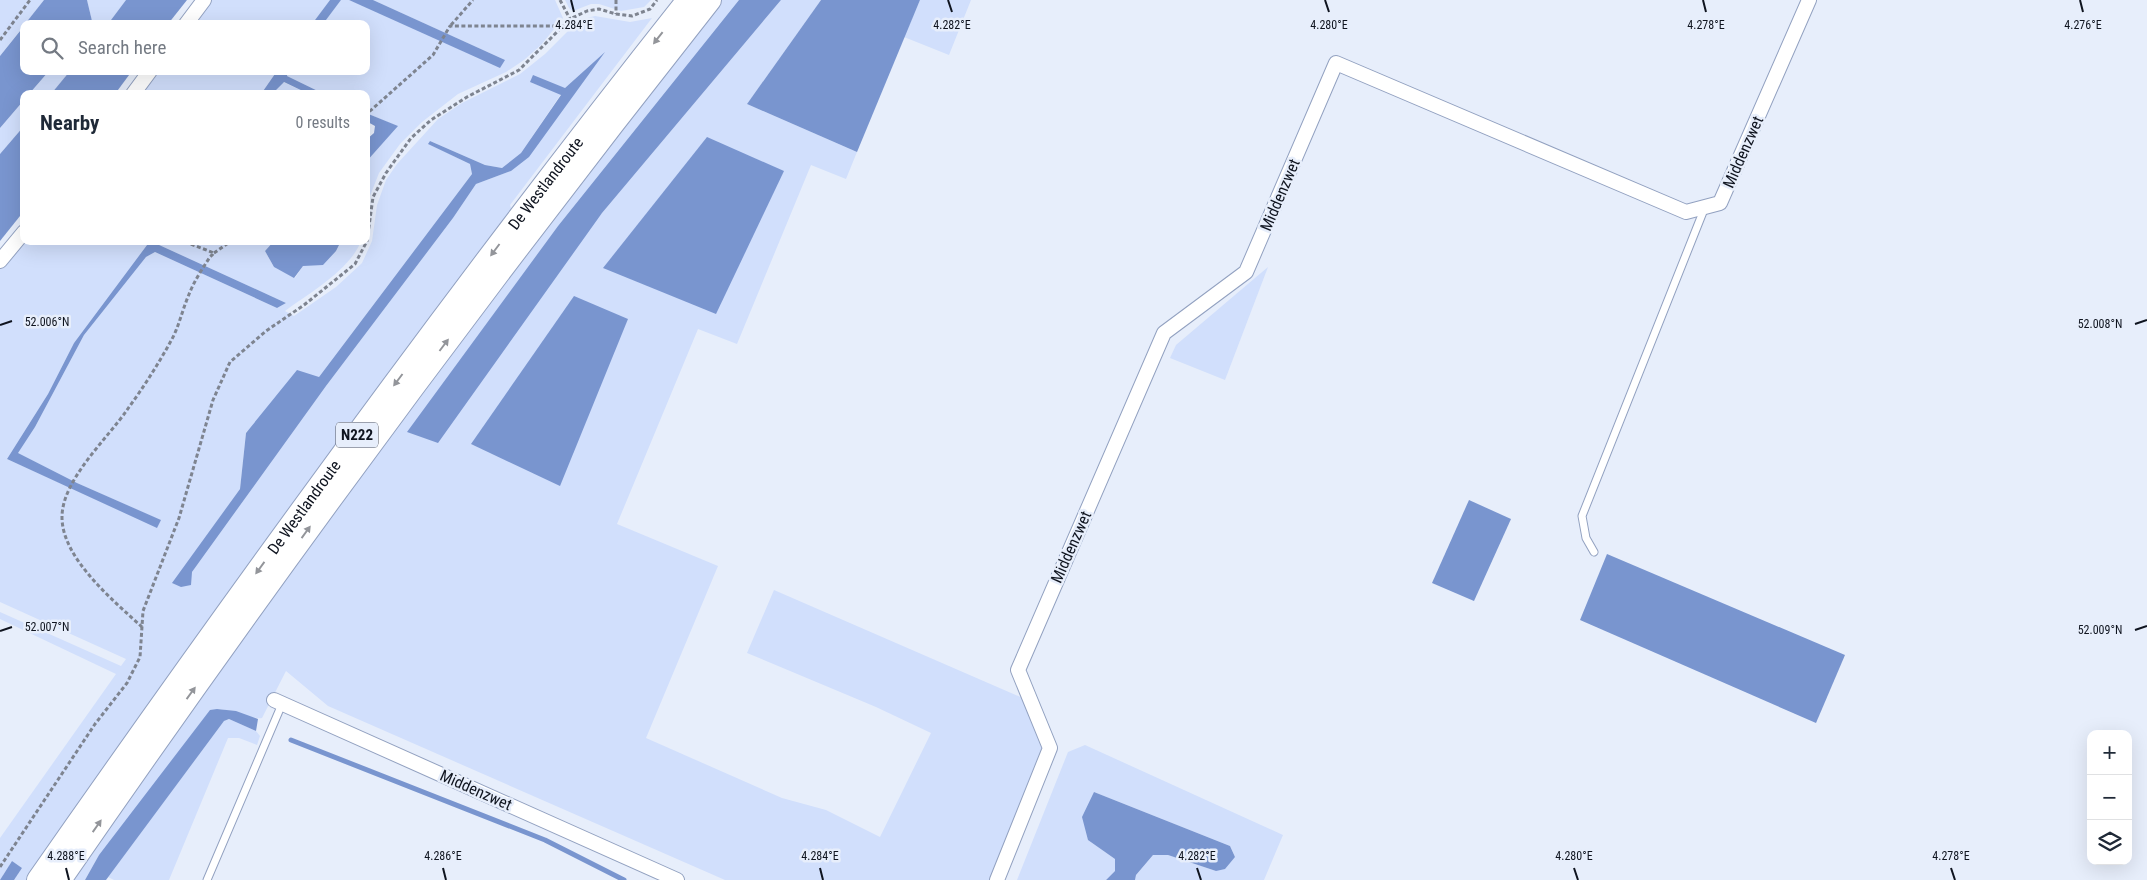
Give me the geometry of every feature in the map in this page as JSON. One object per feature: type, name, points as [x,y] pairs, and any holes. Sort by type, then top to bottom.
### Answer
[{"type":"main road","name":"De Westlandroute","points":[[38,880],[341,456],[501,242],[688,0]]},
{"type":"main road","name":"De Westlandroute","points":[[60,880],[228,640],[358,460],[522,241],[710,0]]},
{"type":"street","points":[[189,20],[204,0]]},
{"type":"street","name":"Middenzwet","points":[[997,880],[1050,748],[1018,670],[1164,334],[1246,272],[1336,63],[1686,212],[1720,203],[1809,0]]},
{"type":"street","points":[[136,90],[147,75]]},
{"type":"street","points":[[0,261],[20,237]]},
{"type":"street","name":"Middenzwet","points":[[278,702],[677,880]]},
{"type":"lane","points":[[1594,552],[1586,538],[1582,516],[1705,207]]},
{"type":"lane","points":[[207,880],[278,702]]},
{"type":"path","points":[[0,40],[30,0]]},
{"type":"path","points":[[370,111],[433,55],[450,26],[473,0]]},
{"type":"path","points":[[560,0],[570,19]]},
{"type":"path","points":[[616,0],[616,14]]},
{"type":"path","points":[[370,219],[373,197],[386,173],[411,138],[438,115],[467,97],[519,70],[570,19],[599,8],[616,14],[632,16],[650,9],[657,0]]},
{"type":"path","points":[[450,26],[564,26]]},
{"type":"path","points":[[193,245],[214,254]]},
{"type":"path","points":[[142,627],[106,594],[78,562],[68,542],[62,516],[76,476],[128,410],[172,338],[188,295],[205,264],[226,245]]},
{"type":"path","points":[[0,868],[95,724],[128,683],[140,657],[143,611],[179,518],[213,400],[230,362],[355,264],[365,245]]},
{"type":"shaded area","points":[[0,0],[44,0],[28,20],[20,20],[20,31],[0,56]]},
{"type":"shaded area","points":[[87,0],[126,0],[111,20],[92,20]]},
{"type":"shaded area","points":[[211,0],[330,0],[315,20],[195,20]]},
{"type":"shaded area","points":[[341,0],[349,0],[505,60],[373,0],[555,0],[563,18],[541,45],[524,60],[506,72],[458,94],[422,122],[400,144],[379,173],[370,196],[370,157],[397,126],[370,115],[370,90],[316,90],[287,76],[370,75],[370,20],[326,20]]},
{"type":"shaded area","points":[[565,0],[651,0],[644,7],[621,11],[599,4],[591,4],[573,11]]},
{"type":"shaded area","points":[[715,0],[739,0],[558,226],[408,432],[602,213],[781,0],[821,0],[747,104],[857,152],[846,179],[811,165],[737,344],[698,329],[617,524],[718,566],[646,738],[782,798],[826,810],[880,837],[931,733],[876,707],[747,653],[774,590],[1025,699],[1045,747],[993,880],[725,880],[328,706],[286,671],[262,718],[217,709],[99,855],[85,880],[65,880],[199,689]]},
{"type":"shaded area","points":[[920,0],[971,0],[949,55],[904,37]]},
{"type":"shaded area","points":[[595,16],[630,22],[652,18],[510,205],[512,211],[29,880],[14,880],[22,868],[12,861],[0,880],[0,838],[116,674],[0,619],[0,612],[121,666],[126,659],[0,602],[0,269],[20,242],[20,245],[147,245],[74,343],[48,394],[7,459],[157,527],[160,520],[77,483],[17,453],[35,427],[84,335],[146,257],[155,252],[277,308],[286,303],[159,245],[270,245],[265,251],[274,267],[295,278],[303,266],[336,251],[339,245],[359,245],[339,271],[285,311],[294,316],[336,287],[362,263],[372,241],[377,205],[386,180],[397,164],[438,119],[462,103],[520,74],[545,54],[579,20]],"holes":[[[603,54],[511,171],[476,184],[453,218],[326,386],[192,572],[173,583],[240,489],[246,432],[319,377],[472,174],[470,164],[429,144],[430,141],[485,165],[502,168],[521,153],[561,94],[530,82],[565,88]]]},
{"type":"shaded area","points":[[46,75],[67,75],[54,90],[32,90]]},
{"type":"shaded area","points":[[152,75],[274,75],[264,90],[140,90]]},
{"type":"shaded area","points":[[283,82],[300,90],[276,90]]},
{"type":"shaded area","points":[[20,105],[20,131],[0,154],[0,128]]},
{"type":"shaded area","points":[[1268,267],[1225,380],[1170,358],[1176,345]]},
{"type":"shaded area","points":[[229,719],[256,731],[260,736],[257,745],[239,738],[228,738],[169,880],[114,880],[108,877],[224,721]]},
{"type":"shaded area","points":[[1085,745],[1283,835],[1264,880],[1135,880],[1136,875],[1153,855],[1168,855],[1216,871],[1235,857],[1230,846],[1094,792],[1089,840],[1115,859],[1115,871],[1106,880],[1017,880],[1068,752]]},
{"type":"water","points":[[44,0],[87,0],[92,20],[28,20]]},
{"type":"water","points":[[126,0],[187,0],[171,20],[111,20]]},
{"type":"water","points":[[330,0],[341,0],[326,20],[315,20]]},
{"type":"water","points":[[349,0],[373,0],[505,60],[500,68]]},
{"type":"water","points":[[739,0],[781,0],[602,213],[438,443],[407,432],[558,226]]},
{"type":"water","points":[[821,0],[920,0],[857,152],[747,104]]},
{"type":"water","points":[[20,31],[20,75],[46,75],[32,90],[20,90],[20,105],[0,128],[0,56]]},
{"type":"water","points":[[605,52],[529,157],[511,171],[476,184],[453,218],[326,386],[192,572],[191,585],[181,587],[172,583],[240,489],[246,433],[297,370],[319,377],[472,174],[470,164],[428,144],[430,141],[485,165],[502,168],[521,153],[561,95],[530,82],[533,75],[565,88]]},
{"type":"water","points":[[67,75],[129,75],[118,90],[54,90]]},
{"type":"water","points":[[274,75],[287,75],[316,90],[301,90],[284,82],[276,90],[264,90]]},
{"type":"water","points":[[370,115],[398,126],[370,158],[370,136],[374,133],[375,126],[370,123]]},
{"type":"water","points":[[20,131],[20,216],[0,241],[0,154]]},
{"type":"water","points":[[707,137],[784,171],[716,314],[603,268]]},
{"type":"water","points":[[147,245],[159,245],[286,303],[277,308],[155,252],[146,257],[84,335],[35,427],[18,453],[77,483],[161,520],[157,528],[7,459],[48,394],[74,343]]},
{"type":"water","points":[[270,245],[339,245],[323,265],[303,266],[294,278],[274,267],[265,251]]},
{"type":"water","points":[[574,296],[628,319],[560,486],[471,444]]},
{"type":"water","points":[[1469,500],[1511,519],[1474,601],[1432,583]]},
{"type":"water","points":[[1607,554],[1845,655],[1816,723],[1580,620]]},
{"type":"water","points":[[210,710],[236,711],[258,719],[256,731],[229,719],[224,721],[106,880],[85,880],[99,855]]},
{"type":"water","points":[[1094,792],[1230,846],[1235,857],[1225,869],[1216,871],[1168,855],[1153,855],[1136,875],[1135,880],[1106,880],[1115,871],[1115,859],[1088,840],[1082,817]]},
{"type":"water","points":[[12,861],[22,868],[14,880],[0,880]]},
{"type":"waterway","points":[[291,740],[545,840],[624,880]]}]
